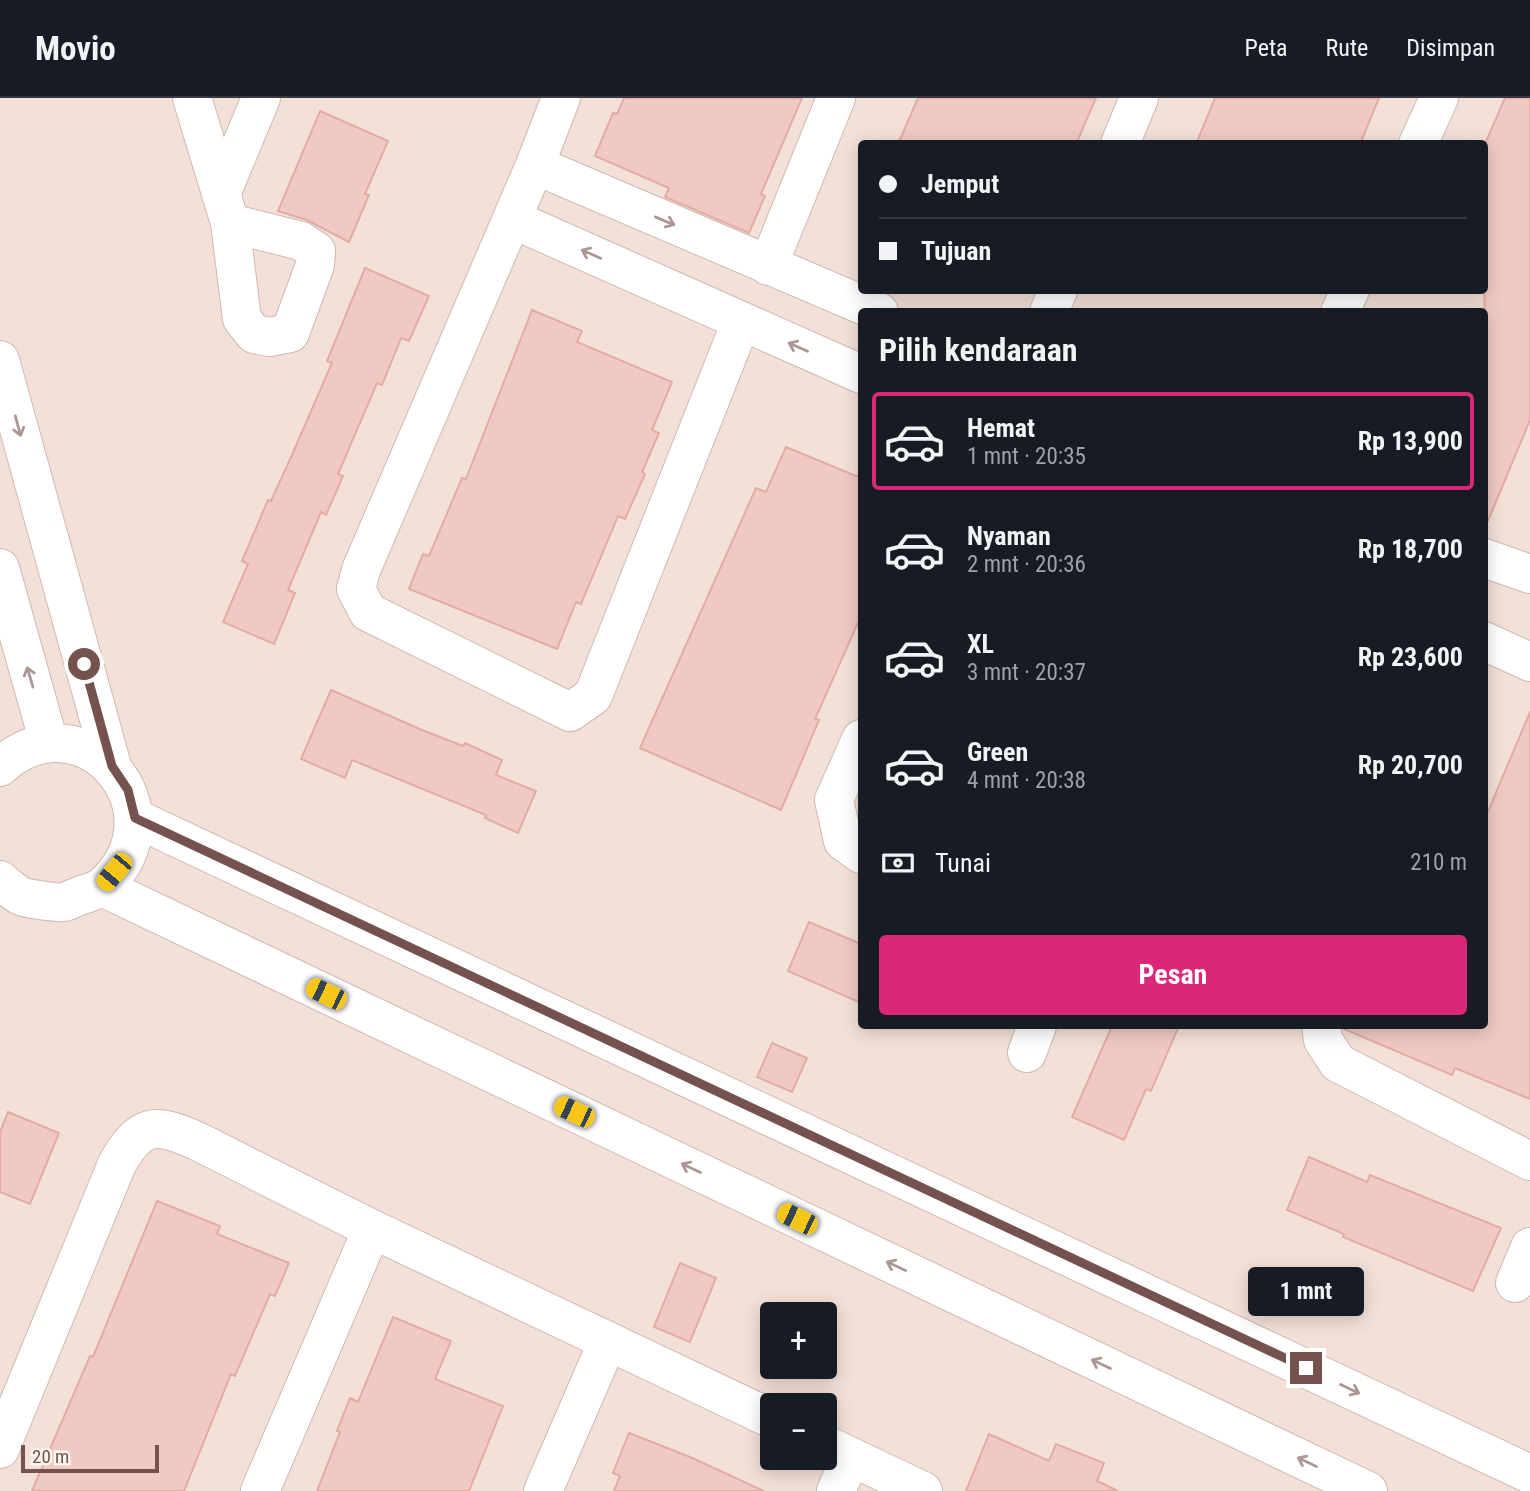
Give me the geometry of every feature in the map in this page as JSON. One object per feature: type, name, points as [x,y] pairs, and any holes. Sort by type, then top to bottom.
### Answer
[{"type":"street","points":[[192,98],[226,209],[261,98]]},
{"type":"street","points":[[561,98],[536,165],[360,570],[356,589],[368,612],[570,712],[593,696],[741,322]]},
{"type":"street","points":[[768,266],[836,98]]},
{"type":"street","points":[[1122,140],[1139,98]]},
{"type":"street","points":[[1420,140],[1439,98]]},
{"type":"street","points":[[536,165],[869,308]]},
{"type":"street","points":[[512,219],[858,373]]},
{"type":"street","points":[[0,360],[112,766],[128,790],[135,818],[127,857],[102,887],[63,903],[7,895]]},
{"type":"street","points":[[1488,559],[1529,571]]},
{"type":"street","points":[[0,568],[49,743]]},
{"type":"street","points":[[1488,648],[1530,662]]},
{"type":"street","points":[[0,767],[15,753],[49,743],[83,747],[112,766]]},
{"type":"street","points":[[858,746],[834,800],[843,841],[858,852]]},
{"type":"street","points":[[135,818],[1530,1474]]},
{"type":"street","points":[[102,887],[1368,1491]]},
{"type":"street","points":[[1321,1029],[1323,1040],[1338,1063],[1530,1161]]},
{"type":"street","points":[[0,1449],[117,1164],[130,1140],[150,1128],[175,1130],[372,1229],[760,1413]]},
{"type":"street","points":[[260,1491],[372,1229]]},
{"type":"street","points":[[1515,1283],[1530,1247]]},
{"type":"street","points":[[543,1491],[608,1341]]},
{"type":"street","points":[[837,1464],[923,1491]]},
{"type":"shaded area","points":[[0,98],[1530,98],[1530,1491],[0,1491]]},
{"type":"building","points":[[624,98],[802,98],[761,194],[765,196],[749,233],[665,197],[669,188],[595,156],[613,113],[617,114]]},
{"type":"building","points":[[918,98],[1096,98],[1078,140],[900,140]]},
{"type":"building","points":[[1215,98],[1379,98],[1362,140],[1198,140]]},
{"type":"building","points":[[1505,98],[1530,98],[1530,420],[1488,521],[1488,308],[1484,308],[1484,294],[1488,294],[1487,140]]},
{"type":"building","points":[[320,111],[388,141],[365,194],[369,195],[349,242],[307,220],[278,211]]},
{"type":"building","points":[[365,268],[429,296],[409,341],[401,338],[382,385],[377,383],[338,474],[343,476],[326,515],[321,512],[288,590],[295,593],[274,644],[223,622],[248,564],[242,561],[332,363],[327,361]]},
{"type":"building","points":[[532,310],[582,331],[577,342],[672,382],[652,430],[659,433],[642,472],[645,474],[625,519],[618,516],[581,604],[576,602],[557,649],[409,589],[423,554],[429,556],[462,478],[466,479]]},
{"type":"building","points":[[786,447],[858,477],[858,623],[815,719],[819,720],[781,810],[640,748],[756,488],[766,492]]},
{"type":"building","points":[[331,690],[422,730],[463,746],[465,743],[502,760],[496,775],[536,791],[518,833],[485,818],[486,815],[352,760],[345,778],[301,759]]},
{"type":"building","points":[[1530,712],[1530,1099],[1455,1068],[1452,1075],[1344,1029],[1488,1029],[1488,812]]},
{"type":"building","points":[[809,922],[858,943],[858,1002],[788,971]]},
{"type":"building","points":[[1111,1029],[1178,1029],[1151,1091],[1146,1089],[1124,1140],[1072,1117]]},
{"type":"building","points":[[772,1043],[807,1058],[792,1092],[757,1077]]},
{"type":"building","points":[[8,1112],[59,1133],[30,1204],[0,1192],[0,1132]]},
{"type":"building","points":[[1309,1157],[1367,1182],[1370,1175],[1501,1228],[1473,1291],[1343,1237],[1344,1234],[1287,1210]]},
{"type":"building","points":[[157,1201],[220,1226],[217,1234],[289,1263],[275,1296],[270,1294],[235,1376],[231,1374],[184,1491],[32,1491],[90,1356],[93,1357]]},
{"type":"building","points":[[680,1263],[716,1278],[690,1342],[654,1327]]},
{"type":"building","points":[[393,1317],[451,1341],[435,1379],[503,1406],[469,1491],[317,1491],[350,1398],[358,1402]]},
{"type":"building","points":[[629,1433],[764,1491],[614,1491],[620,1476],[613,1473]]},
{"type":"building","points":[[989,1434],[1049,1461],[1056,1444],[1104,1463],[1097,1481],[1118,1491],[966,1491]]},
{"type":"route","points":[[84,664],[112,766],[128,790],[135,818],[1306,1368]]}]
